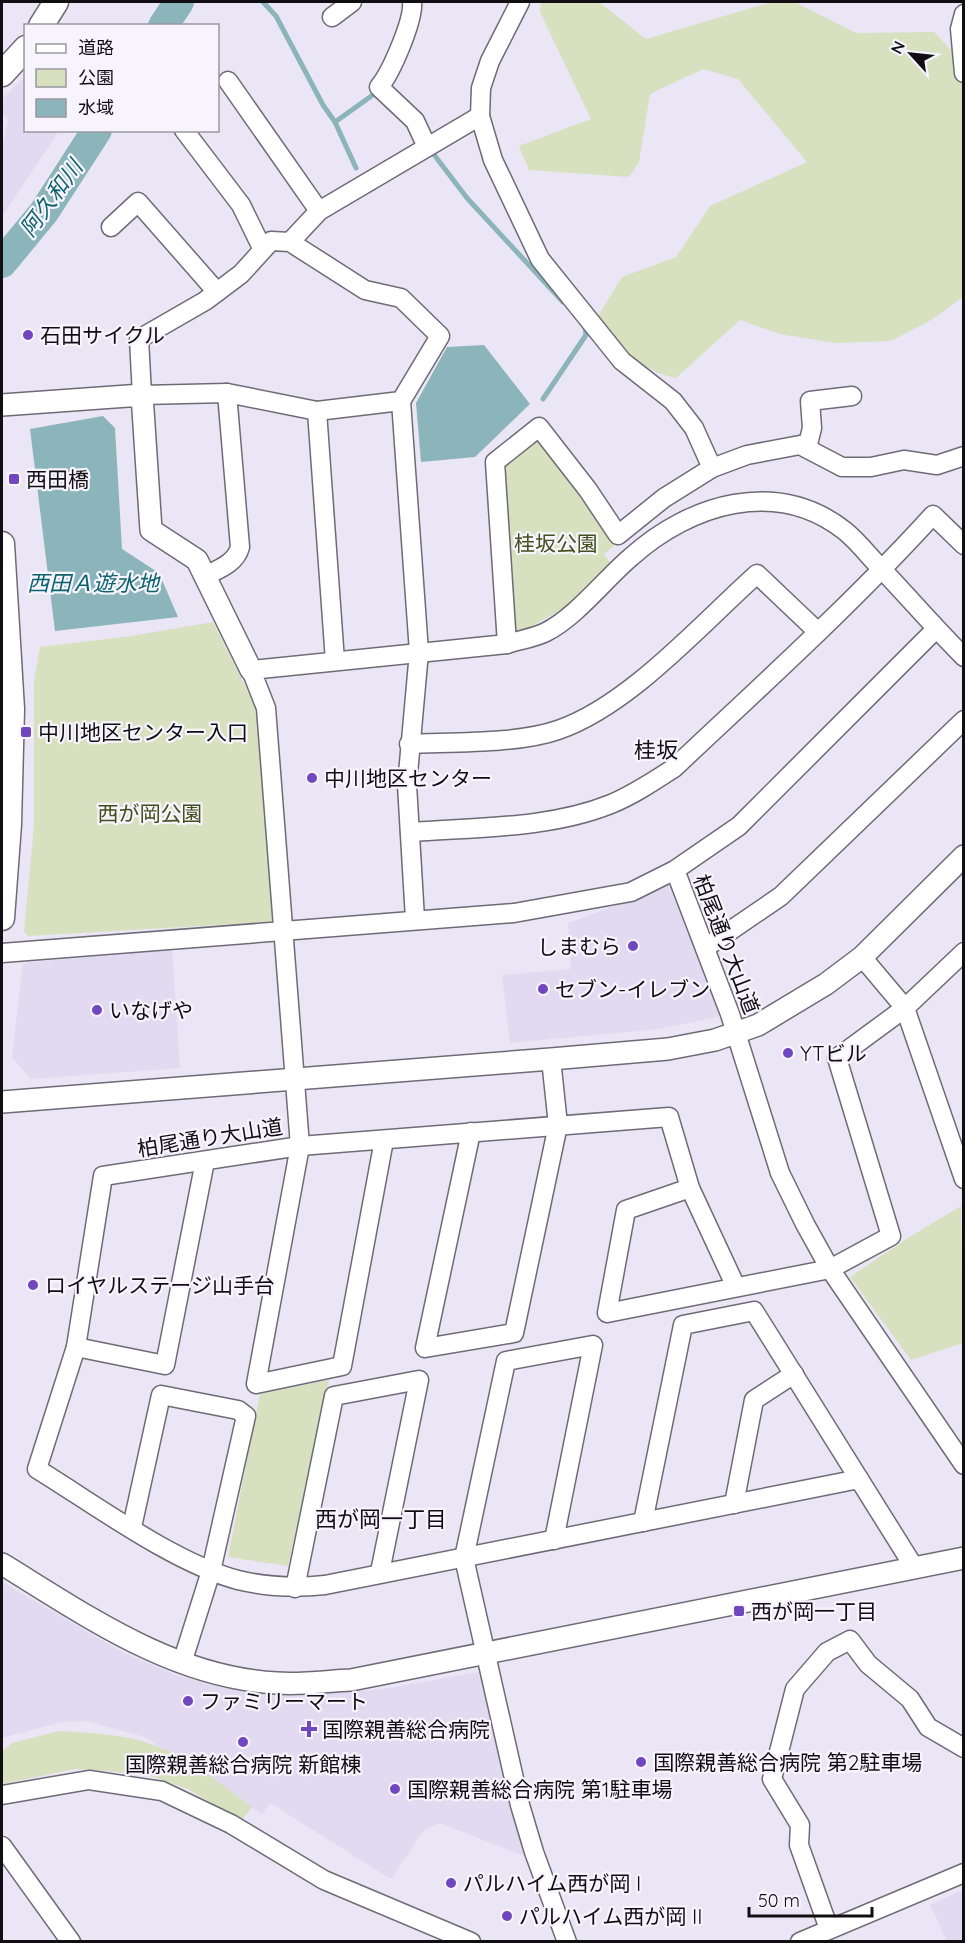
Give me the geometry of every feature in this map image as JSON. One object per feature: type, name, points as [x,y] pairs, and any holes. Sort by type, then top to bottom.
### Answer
[{"type":"main road","points":[[42,24],[56,2]]},
{"type":"main road","points":[[2,74],[24,50]]},
{"type":"main road","points":[[2,544],[4,617],[12,709],[12,761],[2,918]]},
{"type":"street","points":[[332,17],[352,2]]},
{"type":"street","points":[[412,2],[408,25],[388,77],[379,87],[416,121],[427,147]]},
{"type":"street","points":[[520,2],[490,61],[481,88],[480,116],[493,159],[540,259],[622,361],[673,401],[694,428],[712,468]]},
{"type":"street","points":[[963,14],[960,29],[963,74]]},
{"type":"street","points":[[228,81],[319,211]]},
{"type":"street","points":[[290,242],[319,211],[480,116]]},
{"type":"street","points":[[186,132],[241,205],[262,248]]},
{"type":"street","points":[[111,227],[138,202],[217,292]]},
{"type":"street","points":[[384,1140],[342,1366],[256,1384],[300,1146],[266,708],[251,670],[197,560],[151,530],[139,339],[217,292],[241,274],[262,248],[271,241],[290,242],[365,290],[401,298],[440,336],[401,401],[419,652],[407,785],[415,919]]},
{"type":"street","points":[[2,405],[142,395],[227,393],[317,411],[401,401]]},
{"type":"street","points":[[205,576],[232,561],[238,556],[240,548],[227,393]]},
{"type":"street","points":[[807,448],[812,428],[810,401],[852,396]]},
{"type":"street","points":[[317,411],[335,661]]},
{"type":"street","points":[[507,644],[495,462],[539,427],[588,490],[618,535],[664,498],[712,468],[747,455],[800,445],[842,467],[871,467],[904,460],[937,465],[963,456]]},
{"type":"street","points":[[251,670],[507,644],[546,632],[565,620],[632,555],[659,535],[721,505],[754,501],[791,506],[818,514],[846,532],[963,657]]},
{"type":"street","points":[[410,832],[535,822],[610,804],[674,768],[883,570],[933,515],[963,545]]},
{"type":"street","points":[[409,744],[520,737],[557,731],[592,715],[627,692],[757,574],[818,632]]},
{"type":"street","points":[[2,953],[415,919],[514,914],[631,892],[675,870],[740,826],[936,629]]},
{"type":"street","points":[[705,948],[781,896],[963,720]]},
{"type":"street","points":[[2,1102],[551,1059],[668,1048],[737,1034],[797,1003],[862,957],[963,856]]},
{"type":"street","name":"柏尾通り大山道","points":[[675,870],[737,1034],[780,1173],[830,1269],[963,1465]]},
{"type":"street","points":[[736,1287],[690,1188],[626,1210],[607,1313],[830,1269],[891,1236],[837,1058],[905,1008],[963,952]]},
{"type":"street","points":[[862,957],[905,1008],[963,1179]]},
{"type":"street","points":[[471,1132],[425,1348],[514,1333],[558,1125],[551,1059]]},
{"type":"street","name":"柏尾通り大山道","points":[[132,1527],[37,1469],[76,1347],[103,1176],[300,1146],[669,1117],[690,1188]]},
{"type":"street","points":[[76,1347],[165,1365],[205,1161]]},
{"type":"street","points":[[643,1522],[683,1324],[754,1311],[914,1567]]},
{"type":"street","points":[[554,1540],[593,1345],[506,1361],[464,1558],[520,1805],[567,1941]]},
{"type":"street","points":[[734,1504],[754,1400],[794,1374]]},
{"type":"street","points":[[295,1588],[334,1396],[419,1380],[380,1572]]},
{"type":"street","points":[[182,1663],[211,1571],[246,1416],[237,1410],[161,1395],[132,1527],[211,1571],[238,1580],[295,1588],[325,1585],[380,1572],[464,1558],[859,1479]]},
{"type":"street","points":[[2,1564],[127,1640],[182,1663],[248,1680],[278,1683],[351,1680],[963,1558]]},
{"type":"street","points":[[829,1929],[799,1845],[800,1825],[772,1779],[795,1689],[827,1652],[850,1640],[868,1664],[910,1699],[928,1727],[963,1748]]},
{"type":"street","points":[[2,1795],[89,1780],[162,1791],[231,1824],[324,1880],[471,1941]]},
{"type":"street","points":[[2,1846],[67,1940]]},
{"type":"street","points":[[800,1941],[963,1873]]},
{"type":"shaded area","points":[[24,77],[24,132],[58,132],[2,216],[2,147],[8,120],[2,111],[2,99]]},
{"type":"shaded area","name":"しまむら","points":[[666,882],[676,884],[720,1013],[717,1017],[659,1029],[510,1043],[502,975],[571,969],[568,923],[639,897]]},
{"type":"shaded area","name":"いなげや","points":[[172,949],[180,1068],[31,1079],[12,1057],[23,963]]},
{"type":"shaded area","name":"国際親善総合病院","points":[[2,1582],[122,1652],[176,1675],[213,1685],[292,1696],[383,1689],[484,1673],[524,1856],[440,1823],[423,1831],[391,1879],[270,1803],[262,1814],[145,1737],[86,1721],[62,1722],[2,1738]]},
{"type":"shaded area","points":[[963,1890],[963,1941],[947,1941],[930,1905]]},
{"type":"green space","points":[[541,2],[599,2],[646,39],[772,2],[795,2],[856,33],[934,32],[953,52],[963,85],[963,297],[933,319],[891,341],[835,343],[780,334],[740,320],[676,378],[640,363],[623,347],[598,316],[622,277],[676,257],[710,206],[807,162],[738,79],[703,69],[650,94],[639,162],[629,177],[529,170],[519,146],[591,119],[540,12]]},
{"type":"green space","name":"桂坂公園","points":[[533,439],[541,441],[585,497],[615,545],[604,554],[611,564],[569,605],[520,633],[512,626],[503,465]]},
{"type":"green space","name":"西が岡公園","points":[[213,622],[256,708],[274,917],[270,922],[28,936],[24,932],[34,826],[34,682],[40,647],[131,636]]},
{"type":"green space","points":[[961,1206],[963,1343],[911,1360],[850,1277]]},
{"type":"green space","points":[[329,1380],[288,1566],[228,1557],[260,1394]]},
{"type":"green space","points":[[59,1731],[122,1737],[159,1747],[196,1766],[252,1807],[241,1821],[188,1789],[145,1774],[75,1769],[2,1784],[2,1751],[12,1743]]},
{"type":"water","points":[[484,345],[530,404],[475,457],[421,462],[416,403],[447,347]]},
{"type":"water","name":"西田Ａ遊水地","points":[[103,416],[115,428],[122,549],[159,573],[178,617],[55,631],[30,429]]},
{"type":"waterway","name":"阿久和川","points":[[164,24],[179,2]]},
{"type":"waterway","points":[[263,2],[276,16],[323,105],[335,122],[356,168]]},
{"type":"waterway","points":[[335,122],[377,92]]},
{"type":"waterway","name":"阿久和川","points":[[2,263],[44,212],[96,132]]},
{"type":"waterway","points":[[432,152],[467,198],[563,302]]},
{"type":"waterway","points":[[543,399],[586,335],[585,327]]},
{"type":"place","name":"石田サイクル","points":[[28,335]]},
{"type":"place","name":"西田橋","points":[[14,479]]},
{"type":"place","name":"中川地区センター入口","points":[[26,732]]},
{"type":"place","name":"中川地区センター","points":[[312,778]]},
{"type":"place","name":"しまむら","points":[[633,946]]},
{"type":"place","name":"セブン-イレブン","points":[[543,989]]},
{"type":"place","name":"いなげや","points":[[97,1010]]},
{"type":"place","name":"YTビル","points":[[788,1053]]},
{"type":"place","name":"ロイヤルステージ山手台","points":[[33,1285]]},
{"type":"place","name":"西が岡一丁目","points":[[739,1611]]},
{"type":"place","name":"ファミリーマート","points":[[188,1701]]},
{"type":"place","name":"国際親善総合病院","points":[[309,1729]]},
{"type":"place","name":"国際親善総合病院 新館棟","points":[[243,1742]]},
{"type":"place","name":"国際親善総合病院 第2駐車場","points":[[641,1762]]},
{"type":"place","name":"国際親善総合病院 第1駐車場","points":[[395,1789]]},
{"type":"place","name":"パルハイム西が岡 I","points":[[451,1883]]},
{"type":"place","name":"パルハイム西が岡 II","points":[[507,1916]]},
{"type":"district","name":"桂坂","points":[[656,750]]},
{"type":"district","name":"西が岡一丁目","points":[[381,1519]]}]
